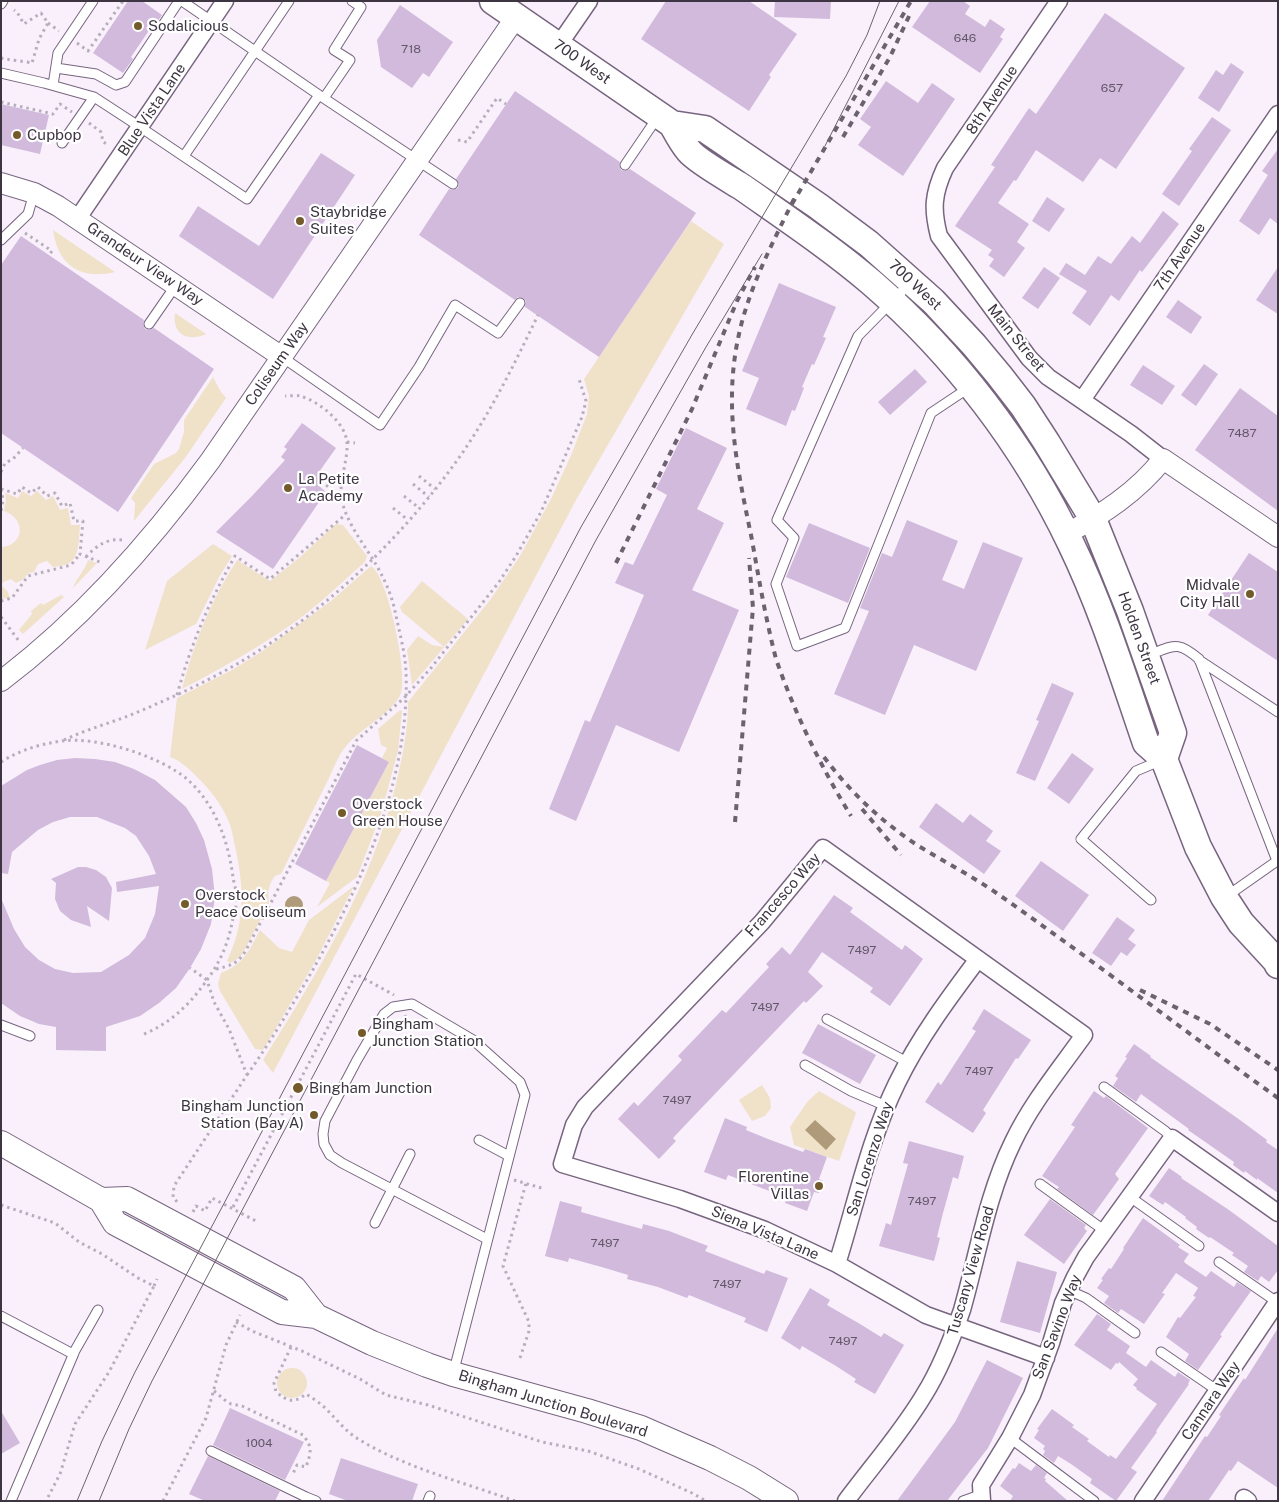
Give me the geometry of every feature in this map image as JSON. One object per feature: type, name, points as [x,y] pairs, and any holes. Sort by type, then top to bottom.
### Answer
[{"type":"main road","name":"700 West","points":[[501,6],[665,119],[690,152],[827,246],[893,302],[971,386],[1013,443],[1046,496],[1066,534]]},
{"type":"main road","name":"700 West","points":[[665,119],[706,129],[844,226],[912,281],[974,345],[1017,398],[1093,519]]},
{"type":"main road","name":"Holden Street","points":[[1093,519],[1130,611],[1173,733],[1164,759]]},
{"type":"main road","name":"Holden Street","points":[[1066,534],[1093,592],[1146,743],[1164,759],[1198,847],[1224,897],[1241,923],[1277,963]]},
{"type":"main road","name":"Bingham Junction Boulevard","points":[[1,1143],[101,1200],[126,1199],[294,1288],[316,1316],[399,1354],[453,1374],[587,1411],[649,1432],[724,1465],[786,1501]]},
{"type":"street","name":"Blue Vista Lane","points":[[78,218],[225,1]]},
{"type":"street","points":[[558,46],[588,1]]},
{"type":"street","name":"8th Avenue","points":[[934,203],[937,184],[946,168],[1059,1]]},
{"type":"street","name":"Coliseum Way","points":[[1,681],[34,656],[84,610],[137,554],[172,513],[210,461],[417,160],[501,6]]},
{"type":"street","name":"7th Avenue","points":[[1082,400],[1278,114]]},
{"type":"street","name":"Grandeur View Way","points":[[1,183],[34,194],[78,218],[282,357]]},
{"type":"street","name":"Main Street","points":[[934,203],[939,236],[1028,358],[1048,377],[1131,434],[1163,459],[1277,534]]},
{"type":"street","points":[[1066,534],[1112,507],[1133,491],[1163,459]]},
{"type":"street","name":"Francesco Way","points":[[562,1164],[574,1125],[585,1107],[762,922],[823,848],[1084,1035]]},
{"type":"street","name":"San Lorenzo Way","points":[[837,1264],[871,1148],[886,1106],[907,1062],[933,1020],[978,959]]},
{"type":"street","name":"Tuscany View Road","points":[[846,1501],[924,1395],[941,1364],[956,1327],[996,1186],[1013,1142],[1037,1100],[1084,1035]]},
{"type":"street","points":[[1172,1138],[1278,1213]]},
{"type":"street","name":"San Savino Way","points":[[981,1498],[980,1490],[983,1479],[1010,1438],[1032,1395],[1068,1290],[1086,1257],[1172,1138]]},
{"type":"street","name":"Siena Vista Lane","points":[[562,1164],[680,1199],[765,1230],[837,1264],[914,1310],[956,1327],[1046,1358]]},
{"type":"street","name":"Cannara Way","points":[[1144,1501],[1277,1302]]},
{"type":"lane","points":[[53,85],[58,53],[93,1]]},
{"type":"lane","points":[[56,68],[96,74],[116,85],[125,82],[180,1],[453,184]]},
{"type":"lane","points":[[184,156],[289,1]]},
{"type":"lane","points":[[1,73],[53,85],[94,98],[247,199],[350,60],[334,50],[360,7],[352,1]]},
{"type":"lane","points":[[62,143],[94,98]]},
{"type":"lane","points":[[625,165],[665,119]]},
{"type":"lane","points":[[1,240],[28,214],[34,194]]},
{"type":"lane","points":[[912,281],[858,336],[777,520],[794,538],[776,584],[797,646],[845,628],[931,413],[971,386]]},
{"type":"lane","points":[[149,324],[176,285]]},
{"type":"lane","points":[[282,357],[380,425],[419,367],[455,305],[498,334],[520,303]]},
{"type":"lane","points":[[1146,656],[1176,645],[1186,649],[1199,660],[1278,712]]},
{"type":"lane","points":[[1199,660],[1278,861],[1224,897]]},
{"type":"lane","points":[[1151,900],[1081,839],[1136,771],[1164,759]]},
{"type":"lane","points":[[453,1374],[525,1095],[520,1082],[473,1040],[412,1004],[393,1007],[384,1014],[325,1121],[324,1144],[330,1155],[342,1163],[487,1240]]},
{"type":"lane","points":[[827,1019],[907,1062]]},
{"type":"lane","points":[[1,1025],[30,1036]]},
{"type":"lane","points":[[805,1065],[852,1091],[886,1106]]},
{"type":"lane","points":[[1104,1087],[1172,1138]]},
{"type":"lane","points":[[479,1140],[509,1156]]},
{"type":"lane","points":[[375,1223],[410,1154]]},
{"type":"lane","points":[[1040,1184],[1105,1231]]},
{"type":"lane","points":[[1130,1197],[1199,1246]]},
{"type":"lane","points":[[1219,1262],[1277,1302]]},
{"type":"lane","points":[[1068,1290],[1086,1298],[1135,1333]]},
{"type":"lane","points":[[11,1501],[74,1353],[98,1310]]},
{"type":"lane","points":[[1,1316],[74,1353]]},
{"type":"lane","points":[[1161,1352],[1218,1391]]},
{"type":"lane","points":[[1010,1438],[1094,1501]]},
{"type":"lane","points":[[210,1451],[305,1499],[316,1501]]},
{"type":"lane","points":[[963,1501],[981,1498]]},
{"type":"path","points":[[1,58],[32,63],[39,39],[48,23],[41,13],[24,24],[14,10]]},
{"type":"path","points":[[458,140],[467,142],[497,98],[506,104]]},
{"type":"path","points":[[1,102],[53,114],[60,104],[101,132],[103,142],[107,144]]},
{"type":"path","points":[[30,225],[25,233],[52,251],[49,255]]},
{"type":"path","points":[[1,762],[33,746],[64,740],[81,732],[126,717],[177,695],[237,664],[282,635],[336,592],[372,559],[408,521],[453,466],[501,388],[538,315]]},
{"type":"path","points":[[215,970],[232,966],[245,952],[356,741],[405,697],[431,668],[499,582],[516,556],[541,512],[582,417],[586,401],[580,379]]},
{"type":"path","points":[[180,1205],[173,1197],[174,1186],[279,1027],[341,919],[377,835],[392,785],[402,741],[406,672],[404,657],[388,587],[345,515],[341,497],[347,442],[343,429],[327,411],[299,396],[285,396]]},
{"type":"path","points":[[347,442],[355,442]]},
{"type":"path","points":[[1,472],[3,463],[13,459],[23,448]]},
{"type":"path","points":[[419,476],[435,489]]},
{"type":"path","points":[[321,481],[341,497]]},
{"type":"path","points":[[414,484],[429,496]]},
{"type":"path","points":[[1,512],[3,499],[1,489],[17,494],[22,487],[32,493],[38,487],[47,496],[55,492],[62,506],[70,504],[74,521],[83,521],[80,554],[71,565],[28,576],[12,598],[1,601]]},
{"type":"path","points":[[404,496],[419,508]]},
{"type":"path","points":[[393,508],[408,521]]},
{"type":"path","points":[[177,695],[200,622],[235,556],[270,579],[345,515]]},
{"type":"path","points":[[86,557],[105,542],[115,539],[122,540]]},
{"type":"path","points":[[80,554],[102,563]]},
{"type":"path","points":[[2,618],[18,642]]},
{"type":"path","points":[[64,740],[104,743],[146,756],[170,768],[187,780],[213,810],[229,852],[237,900],[229,940],[215,970],[187,1006],[171,1020],[157,1029],[144,1034]]},
{"type":"path","points":[[190,968],[207,980],[214,1002],[229,1029],[248,1075]]},
{"type":"path","points":[[233,1207],[356,974],[400,999],[412,1041]]},
{"type":"path","points":[[503,1177],[545,1189]]},
{"type":"path","points":[[520,1358],[529,1331],[529,1322],[503,1266],[526,1184]]},
{"type":"path","points":[[186,1209],[193,1212],[196,1206],[205,1211],[212,1198],[233,1207],[256,1221]]},
{"type":"path","points":[[154,1286],[157,1279]]},
{"type":"path","points":[[163,1501],[206,1418],[226,1345],[240,1315]]},
{"type":"path","points":[[236,1322],[360,1379],[386,1395],[428,1405],[542,1442],[588,1452],[639,1469],[706,1501]]},
{"type":"path","points":[[291,1347],[274,1383],[276,1392],[290,1401],[300,1399],[306,1394],[330,1412],[341,1426],[354,1436],[383,1453],[515,1501]]},
{"type":"path","points":[[214,1391],[231,1404],[242,1406],[303,1435],[312,1452],[306,1467],[297,1465],[292,1476]]},
{"type":"shaded area","points":[[691,221],[724,244],[576,500],[273,1073],[263,1060],[303,995],[340,929],[371,860],[384,825],[398,777],[406,735],[408,702],[490,600],[520,556],[551,499],[587,414],[589,396],[584,379]]},
{"type":"shaded area","points":[[53,230],[115,272],[92,274],[73,268],[60,253]]},
{"type":"shaded area","points":[[175,313],[206,334],[193,337],[183,335],[176,327]]},
{"type":"shaded area","points":[[213,377],[226,398],[185,458],[134,521],[135,503],[131,498],[154,464],[176,453],[179,449],[184,432],[184,420]]},
{"type":"shaded area","points":[[22,491],[31,496],[37,491],[46,500],[53,496],[60,510],[68,508],[71,525],[80,525],[78,546],[73,560],[67,564],[53,567],[47,561],[38,564],[34,572],[29,573],[16,583],[11,579],[3,582],[2,586],[8,592],[10,598],[1,599],[1,547],[14,542],[20,532],[16,520],[4,511],[5,493],[18,498]]},
{"type":"shaded area","points":[[336,524],[343,525],[367,556],[365,562],[295,622],[240,657],[182,689],[204,622],[237,560],[270,581],[299,558]]},
{"type":"shaded area","points":[[213,544],[232,556],[219,577],[196,624],[145,650],[167,581]]},
{"type":"shaded area","points":[[88,560],[97,563],[73,588],[85,568]]},
{"type":"shaded area","points":[[371,566],[384,587],[395,626],[402,667],[401,693],[385,713],[353,739],[341,753],[281,874],[275,876],[271,882],[268,892],[269,903],[243,953],[239,958],[230,963],[227,961],[238,932],[242,904],[235,846],[229,823],[216,798],[190,770],[170,757],[177,698],[232,670],[261,652],[331,601]]},
{"type":"shaded area","points":[[422,581],[468,619],[412,685],[407,650],[418,636],[432,645],[444,647],[402,612],[400,607]]},
{"type":"shaded area","points":[[61,595],[64,597],[23,634],[19,630],[32,614],[31,611],[41,603],[43,605]]},
{"type":"shaded area","points":[[400,710],[402,711],[398,751],[381,814],[357,877],[317,907],[330,883],[326,881],[389,762],[382,758],[387,748],[381,745],[378,729]]},
{"type":"shaded area","points":[[354,886],[316,960],[263,1050],[255,1049],[220,991],[218,984],[221,973],[241,961],[260,930],[279,948],[292,952],[309,920]]},
{"type":"shaded area","points":[[294,896],[300,899],[303,905],[300,911],[294,914],[288,911],[285,905],[288,899]]},
{"type":"shaded area","points":[[762,1085],[770,1098],[771,1108],[765,1116],[752,1121],[739,1100]]},
{"type":"shaded area","points":[[819,1091],[856,1113],[839,1161],[794,1145],[790,1127],[808,1101]]},
{"type":"shaded area","points":[[815,1120],[836,1139],[826,1150],[805,1130]]},
{"type":"shaded area","points":[[292,1368],[303,1372],[307,1383],[303,1394],[292,1398],[281,1394],[277,1383],[281,1372]]},
{"type":"building","points":[[128,1],[142,1],[162,15],[131,57],[133,59],[123,73],[93,53]]},
{"type":"building","points":[[666,1],[749,1],[797,34],[769,75],[771,77],[749,111],[641,39]]},
{"type":"building","points":[[775,1],[831,1],[830,19],[774,17]]},
{"type":"building","points":[[930,1],[963,1],[970,6],[965,14],[985,27],[990,19],[1005,29],[1000,37],[1003,39],[980,73],[912,27]]},
{"type":"building","points":[[400,5],[453,42],[429,77],[423,73],[412,88],[381,67],[377,40]]},
{"type":"building","points":[[1105,13],[1185,68],[1116,169],[1100,158],[1083,182],[1036,150],[1016,181],[1014,180],[998,203],[1029,224],[1017,242],[1025,248],[1004,277],[989,266],[994,259],[988,255],[992,250],[955,226],[995,167],[991,165],[1029,108],[1036,114]]},
{"type":"building","points":[[1231,63],[1244,72],[1219,112],[1198,98],[1216,70],[1223,75]]},
{"type":"building","points":[[886,81],[918,103],[932,83],[955,99],[903,176],[858,145],[871,127],[860,119]]},
{"type":"building","points":[[515,91],[620,162],[621,170],[630,169],[696,213],[599,357],[525,307],[526,301],[523,298],[518,297],[515,300],[419,235],[449,189],[458,188],[459,184],[456,179]]},
{"type":"building","points":[[1,104],[49,115],[40,154],[1,145]]},
{"type":"building","points":[[1212,117],[1231,130],[1179,206],[1162,194],[1192,151],[1189,149]]},
{"type":"building","points":[[1278,149],[1278,224],[1270,218],[1259,235],[1239,221],[1268,175],[1262,171]]},
{"type":"building","name":"Staybridge Suites","points":[[321,153],[355,175],[273,299],[179,236],[198,206],[259,246]]},
{"type":"building","points":[[1047,197],[1065,209],[1049,232],[1032,221]]},
{"type":"building","points":[[1163,211],[1179,224],[1142,272],[1140,270],[1119,301],[1111,295],[1090,326],[1072,313],[1087,291],[1059,274],[1066,263],[1085,275],[1098,256],[1111,264],[1132,236],[1140,243]]},
{"type":"building","points":[[21,236],[144,320],[145,329],[154,328],[214,369],[118,512],[1,433],[1,265]]},
{"type":"building","points":[[1044,267],[1060,278],[1038,309],[1022,298]]},
{"type":"building","points":[[1278,267],[1278,314],[1256,300]]},
{"type":"building","points":[[779,283],[836,307],[823,337],[826,338],[802,387],[804,388],[795,411],[792,410],[786,426],[746,409],[759,378],[742,371]]},
{"type":"building","points":[[1178,300],[1202,317],[1191,334],[1166,317]]},
{"type":"building","points":[[1204,364],[1218,374],[1196,406],[1181,395]]},
{"type":"building","points":[[1143,365],[1175,386],[1162,405],[1130,385]]},
{"type":"building","points":[[915,369],[927,382],[890,415],[878,402]]},
{"type":"building","points":[[1240,388],[1278,416],[1278,511],[1195,450]]},
{"type":"building","points":[[302,423],[336,448],[319,472],[324,476],[318,485],[326,492],[273,569],[216,532],[285,460],[281,457],[287,449],[284,447]]},
{"type":"building","points":[[686,428],[727,448],[697,509],[724,523],[692,590],[739,610],[679,752],[616,725],[576,821],[549,809],[585,720],[590,722],[644,595],[615,583],[625,562],[633,565],[667,495],[656,489]]},
{"type":"building","points":[[907,520],[958,541],[942,580],[964,589],[983,542],[1023,558],[976,671],[914,645],[885,715],[834,694],[869,611],[860,608],[882,553],[892,557]]},
{"type":"building","points":[[809,523],[870,548],[848,603],[786,577]]},
{"type":"building","name":"Midvale City Hall","points":[[1249,553],[1278,572],[1278,661],[1208,615]]},
{"type":"building","points":[[1052,683],[1074,693],[1035,781],[1016,773],[1039,721],[1036,720]]},
{"type":"building","name":"Overstock Green House","points":[[357,745],[389,762],[326,881],[295,864]]},
{"type":"building","points":[[1072,753],[1094,769],[1069,804],[1047,788]]},
{"type":"building","name":"Overstock Peace Coliseum","points":[[75,758],[115,762],[134,769],[155,780],[186,807],[204,840],[212,869],[215,897],[211,924],[201,949],[176,988],[140,1016],[106,1027],[106,1051],[56,1050],[56,1027],[39,1024],[20,1016],[1,1003],[1,898],[14,929],[25,947],[39,960],[55,969],[73,973],[101,972],[129,955],[145,938],[155,914],[159,886],[117,892],[116,882],[156,874],[149,856],[136,836],[125,828],[97,817],[70,817],[53,822],[38,830],[12,852],[8,874],[1,873],[1,786],[27,770],[40,765],[57,760]]},
{"type":"building","points":[[936,803],[963,823],[970,814],[993,831],[986,841],[1001,851],[984,874],[919,827]]},
{"type":"building","points":[[1041,861],[1089,895],[1063,931],[1015,896]]},
{"type":"building","points":[[78,867],[96,870],[106,877],[112,888],[109,921],[87,906],[91,927],[71,920],[60,911],[55,899],[56,883],[51,879]]},
{"type":"building","points":[[834,895],[853,908],[850,912],[902,950],[905,945],[923,959],[890,1006],[870,992],[873,988],[822,952],[808,972],[823,986],[806,1003],[804,1001],[690,1120],[673,1138],[676,1141],[659,1159],[618,1119],[634,1102],[638,1106],[682,1060],[678,1056],[722,1010],[726,1013],[769,967],[766,964],[782,947],[790,955]]},
{"type":"building","points":[[1117,917],[1135,930],[1128,939],[1136,945],[1127,956],[1121,952],[1111,966],[1092,953]]},
{"type":"building","points":[[984,1009],[1031,1040],[1018,1059],[1016,1058],[983,1110],[986,1113],[973,1133],[925,1102],[938,1082],[941,1085],[976,1031],[972,1029]]},
{"type":"building","points":[[818,1024],[876,1055],[860,1084],[802,1053]]},
{"type":"building","points":[[1134,1044],[1240,1120],[1278,1150],[1278,1193],[1257,1178],[1257,1180],[1245,1171],[1244,1173],[1233,1165],[1234,1162],[1141,1094],[1136,1102],[1113,1086],[1118,1078],[1115,1076]]},
{"type":"building","points":[[1094,1091],[1104,1098],[1106,1096],[1148,1128],[1115,1174],[1119,1179],[1093,1215],[1057,1189],[1059,1187],[1042,1176],[1075,1127],[1071,1125]]},
{"type":"building","points":[[725,1118],[747,1127],[746,1130],[768,1139],[803,1152],[805,1149],[827,1157],[819,1179],[823,1181],[819,1193],[814,1192],[807,1211],[785,1203],[787,1197],[728,1175],[726,1180],[704,1172]]},
{"type":"building","points":[[909,1141],[964,1156],[958,1179],[953,1177],[937,1237],[940,1238],[934,1261],[879,1246],[886,1223],[891,1225],[908,1164],[903,1163]]},
{"type":"building","points":[[1169,1168],[1278,1246],[1278,1270],[1269,1282],[1261,1276],[1258,1281],[1244,1272],[1248,1266],[1232,1255],[1234,1253],[1196,1229],[1197,1227],[1186,1217],[1165,1202],[1163,1205],[1149,1196]]},
{"type":"building","points":[[1050,1199],[1086,1225],[1084,1228],[1087,1231],[1064,1264],[1024,1235]]},
{"type":"building","points":[[560,1201],[582,1207],[581,1212],[642,1229],[643,1224],[669,1231],[708,1246],[705,1251],[764,1274],[766,1270],[788,1278],[767,1332],[744,1322],[746,1318],[689,1295],[687,1298],[658,1287],[627,1279],[628,1275],[569,1258],[568,1262],[545,1256]]},
{"type":"building","points":[[1143,1218],[1180,1245],[1178,1247],[1189,1254],[1184,1261],[1185,1263],[1206,1277],[1211,1271],[1234,1287],[1237,1282],[1251,1291],[1198,1370],[1185,1361],[1189,1354],[1166,1337],[1178,1317],[1180,1318],[1196,1297],[1193,1296],[1197,1287],[1176,1273],[1162,1293],[1165,1294],[1144,1324],[1121,1309],[1118,1313],[1104,1303],[1109,1296],[1097,1288],[1103,1280],[1101,1279],[1109,1268],[1111,1269]]},
{"type":"building","points":[[1017,1261],[1057,1272],[1040,1333],[1000,1322]]},
{"type":"building","points":[[810,1288],[830,1300],[827,1305],[881,1337],[884,1333],[904,1345],[875,1394],[854,1382],[856,1379],[836,1366],[802,1346],[800,1350],[781,1338]]},
{"type":"building","points":[[1097,1314],[1111,1324],[1107,1330],[1130,1346],[1126,1353],[1146,1367],[1151,1360],[1175,1377],[1178,1372],[1190,1380],[1157,1432],[1131,1468],[1137,1472],[1116,1501],[1090,1483],[1092,1479],[1071,1464],[1058,1456],[1054,1463],[1043,1455],[1045,1446],[1034,1438],[1039,1430],[1037,1429],[1052,1409],[1074,1425],[1072,1427],[1089,1439],[1087,1441],[1109,1457],[1110,1455],[1116,1459],[1157,1404],[1136,1389],[1133,1385],[1138,1379],[1119,1362],[1111,1370],[1074,1345]]},
{"type":"building","points":[[1278,1328],[1278,1488],[1238,1461],[1231,1471],[1229,1470],[1208,1501],[1162,1501],[1205,1436],[1207,1437],[1221,1416],[1219,1415],[1244,1378],[1245,1380]]},
{"type":"building","points":[[987,1360],[1023,1378],[988,1448],[947,1501],[897,1501],[955,1422]]},
{"type":"building","points":[[230,1408],[304,1442],[285,1480],[213,1445]]},
{"type":"building","points":[[1,1411],[20,1443],[1,1454]]},
{"type":"building","points":[[208,1456],[280,1491],[275,1501],[205,1501],[189,1494]]},
{"type":"building","points":[[341,1458],[418,1484],[412,1501],[348,1501],[329,1494]]},
{"type":"building","points":[[1019,1463],[1031,1471],[1036,1465],[1047,1473],[1044,1478],[1046,1479],[1045,1481],[1068,1501],[1010,1501],[1013,1496],[1000,1486]]},
{"type":"tram line","points":[[77,1501],[102,1441],[135,1372],[581,527],[693,333],[846,76],[867,35],[880,1]]},
{"type":"tram line","points":[[825,146],[899,1]]},
{"type":"tram line","points":[[99,1501],[129,1429],[152,1381],[596,540],[706,347],[762,254]]},
{"type":"railway","points":[[792,204],[911,1]]},
{"type":"railway","points":[[843,137],[890,57],[911,12]]},
{"type":"railway","points":[[794,199],[759,272],[743,318],[736,347],[733,375],[733,429],[741,484],[776,659],[809,740],[851,816]]},
{"type":"railway","points":[[616,563],[692,409],[737,301],[755,267]]},
{"type":"railway","points":[[735,822],[753,608],[749,558]]},
{"type":"railway","points":[[824,757],[855,794],[904,836],[995,892],[1278,1098]]},
{"type":"railway","points":[[862,809],[901,855]]},
{"type":"railway","points":[[1140,990],[1210,1024],[1278,1070]]},
{"type":"place","name":"Sodalicious","points":[[138,26]]},
{"type":"place","name":"Cupbop","points":[[17,135]]},
{"type":"place","name":"Staybridge Suites","points":[[300,221]]},
{"type":"place","name":"La Petite Academy","points":[[288,488]]},
{"type":"place","name":"Midvale City Hall","points":[[1250,594]]},
{"type":"place","name":"Overstock Green House","points":[[342,813]]},
{"type":"place","name":"Overstock Peace Coliseum","points":[[185,904]]},
{"type":"place","name":"Bingham Junction Station","points":[[362,1033]]},
{"type":"place","name":"Bingham Junction","points":[[298,1088]]},
{"type":"place","name":"Bingham Junction Station (Bay A)","points":[[314,1115]]},
{"type":"place","name":"Florentine Villas","points":[[819,1186]]}]
